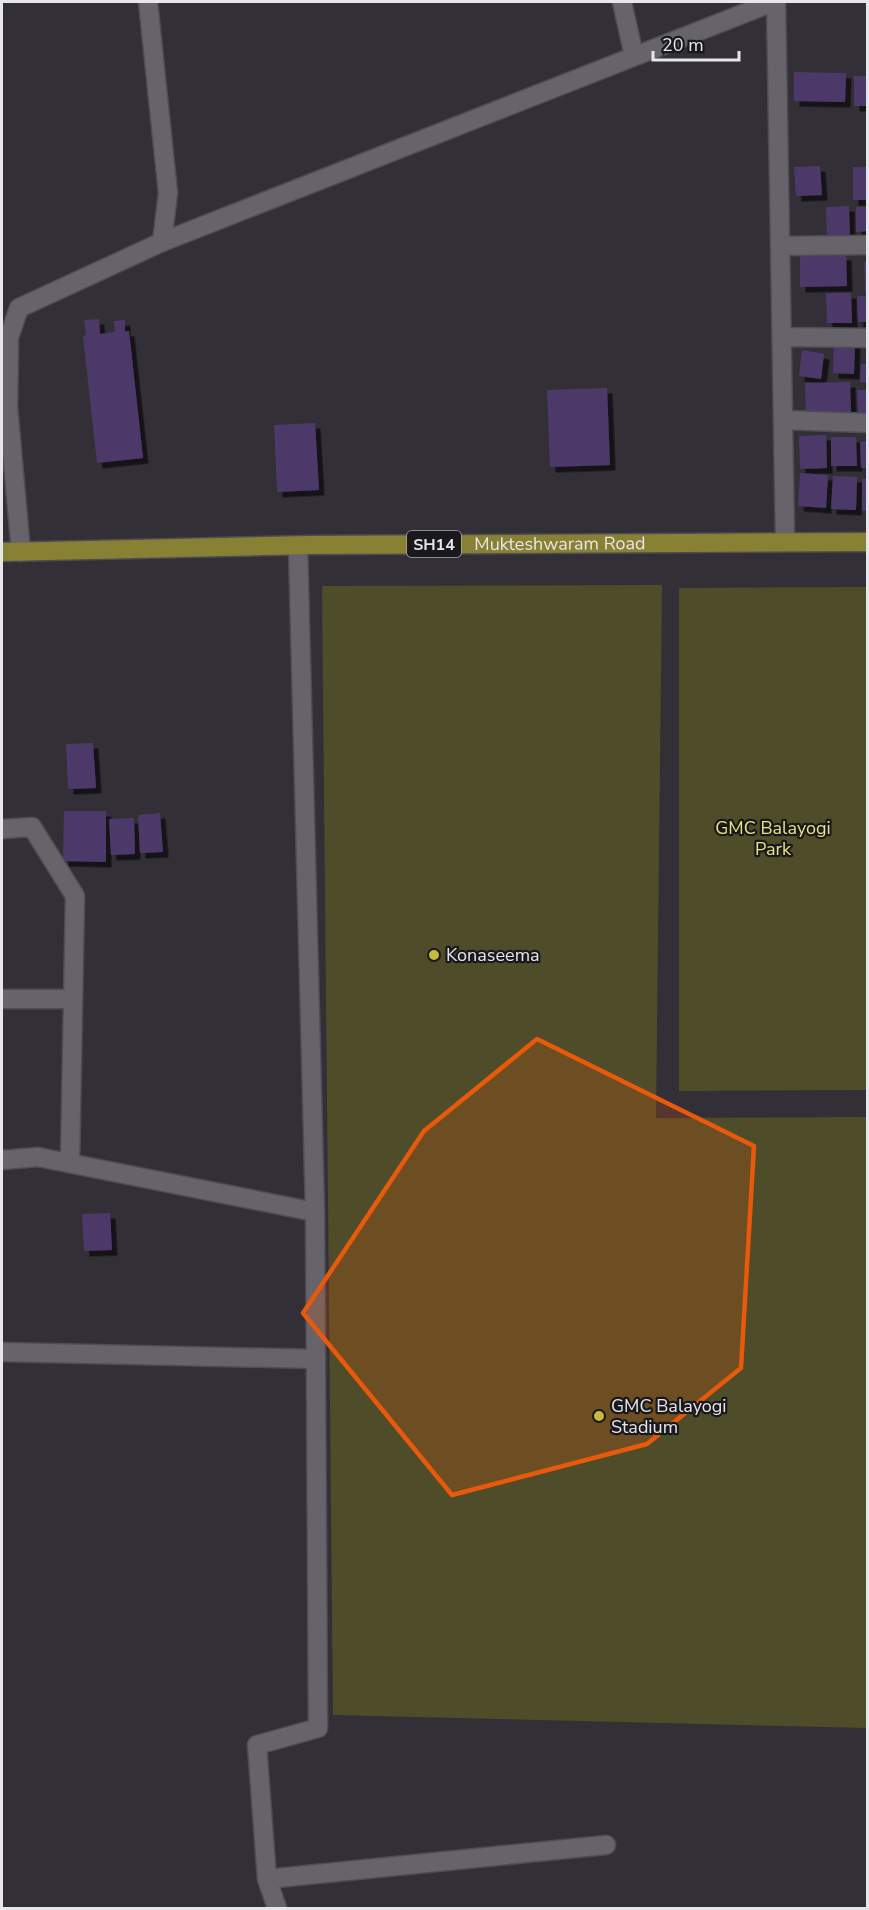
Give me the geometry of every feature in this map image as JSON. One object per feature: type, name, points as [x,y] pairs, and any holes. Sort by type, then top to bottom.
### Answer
[{"type":"main road","name":"Mukteshwaram Road","points":[[2,552],[298,546],[867,542]]},
{"type":"street","points":[[148,2],[168,193],[162,242]]},
{"type":"street","points":[[622,2],[634,56]]},
{"type":"street","points":[[21,552],[8,407],[9,337],[19,308],[162,242],[775,2],[785,542]]},
{"type":"street","points":[[780,246],[867,245]]},
{"type":"street","points":[[782,337],[867,338]]},
{"type":"street","points":[[783,420],[867,423]]},
{"type":"street","points":[[277,1908],[267,1879],[257,1745],[318,1728],[315,1212],[298,546]]},
{"type":"street","points":[[2,829],[32,827],[75,896],[70,1163]]},
{"type":"street","points":[[2,999],[73,999]]},
{"type":"street","points":[[2,1160],[38,1157],[315,1212]]},
{"type":"street","points":[[2,1352],[316,1359]]},
{"type":"street","points":[[267,1879],[606,1845]]},
{"type":"highlighted area","points":[[537,1039],[754,1146],[741,1368],[647,1444],[452,1495],[303,1313],[424,1131]]},
{"type":"green space","name":"GMC Balayogi Stadium","points":[[662,585],[656,1118],[867,1117],[867,1728],[333,1715],[322,586]]},
{"type":"green space","name":"GMC Balayogi Park","points":[[867,587],[867,1090],[679,1091],[679,588]]},
{"type":"building","points":[[794,72],[846,73],[845,102],[794,101]]},
{"type":"building","points":[[854,76],[868,76],[868,106],[854,106]]},
{"type":"building","points":[[820,166],[822,195],[796,196],[794,167]]},
{"type":"building","points":[[853,167],[868,167],[868,200],[853,200]]},
{"type":"building","points":[[849,206],[850,241],[827,241],[826,207]]},
{"type":"building","points":[[856,207],[868,207],[868,231],[856,232]]},
{"type":"building","points":[[846,255],[847,286],[800,287],[800,256]]},
{"type":"building","points":[[864,262],[868,262],[868,293],[865,293]]},
{"type":"building","points":[[826,293],[851,293],[852,323],[827,323]]},
{"type":"building","points":[[857,296],[868,296],[868,322],[858,322]]},
{"type":"building","points":[[99,319],[100,334],[115,332],[114,321],[125,320],[125,331],[129,331],[143,458],[97,463],[83,336],[86,335],[84,320]]},
{"type":"building","points":[[834,340],[855,340],[854,374],[833,373]]},
{"type":"building","points":[[802,350],[824,354],[821,379],[799,376]]},
{"type":"building","points":[[861,364],[868,364],[868,383],[860,382]]},
{"type":"building","points":[[850,382],[851,412],[806,414],[805,383]]},
{"type":"building","points":[[607,388],[610,465],[550,467],[547,390]]},
{"type":"building","points":[[857,390],[868,390],[868,415],[858,415]]},
{"type":"building","points":[[315,423],[319,490],[277,492],[274,425]]},
{"type":"building","points":[[826,435],[827,468],[800,469],[799,436]]},
{"type":"building","points":[[831,437],[856,437],[857,466],[831,466]]},
{"type":"building","points":[[868,441],[868,468],[861,468],[860,442]]},
{"type":"building","points":[[800,473],[828,475],[826,508],[798,506]]},
{"type":"building","points":[[833,476],[857,477],[856,510],[831,509]]},
{"type":"building","points":[[862,479],[868,479],[868,511],[862,511]]},
{"type":"building","points":[[93,743],[96,788],[68,789],[66,744]]},
{"type":"building","points":[[64,811],[106,811],[106,862],[63,861]]},
{"type":"building","points":[[160,813],[163,852],[140,853],[138,815]]},
{"type":"building","points":[[134,818],[135,854],[111,855],[109,819]]},
{"type":"building","points":[[110,1213],[112,1250],[84,1251],[82,1214]]},
{"type":"place","name":"Konaseema","points":[[434,955]]},
{"type":"place","name":"GMC Balayogi Stadium","points":[[599,1416]]}]
